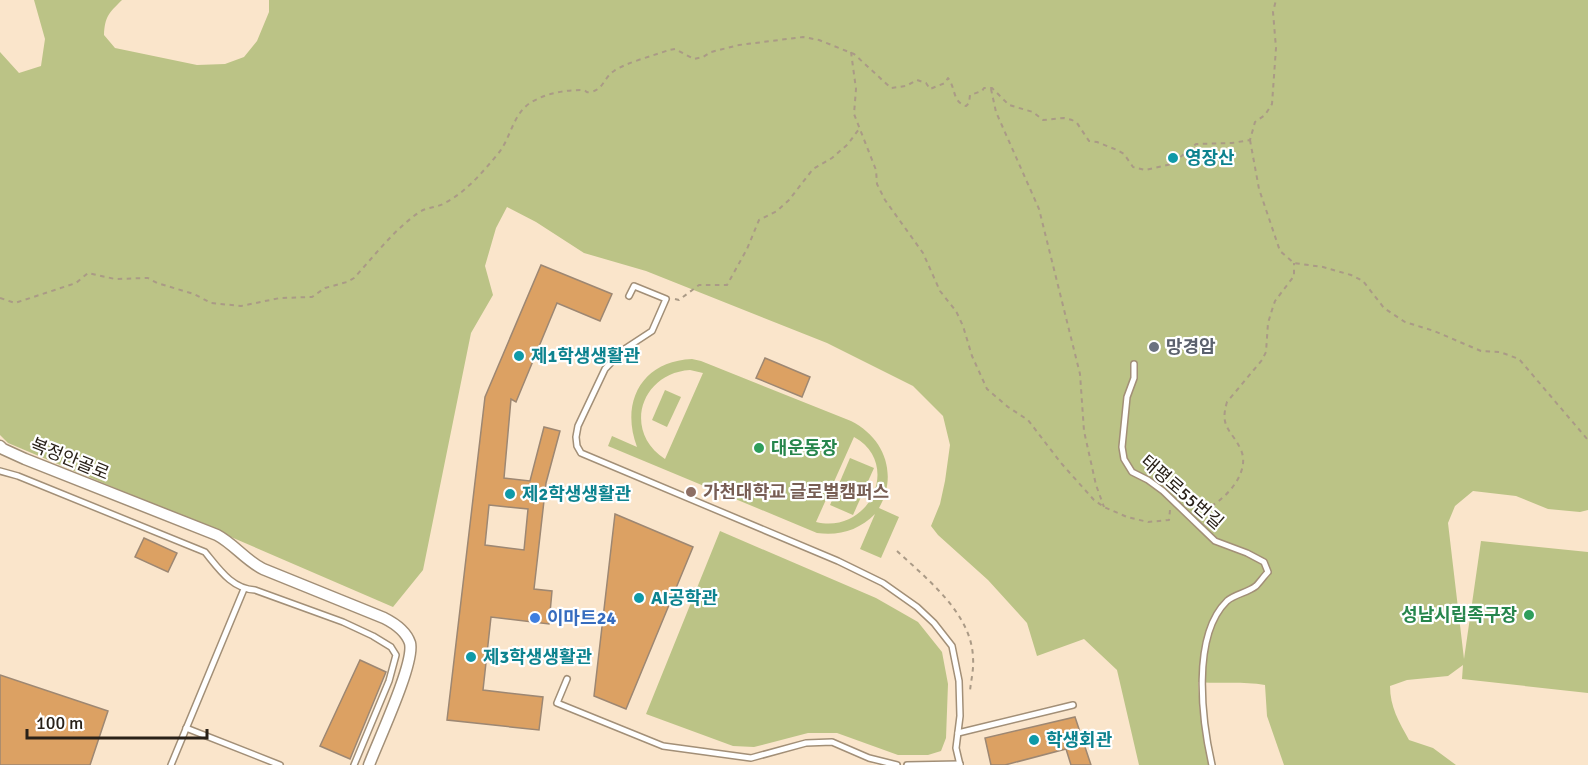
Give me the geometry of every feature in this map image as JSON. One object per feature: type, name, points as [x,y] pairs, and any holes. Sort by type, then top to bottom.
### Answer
[{"type":"street","name":"복정안골로","points":[[0,446],[17,456],[217,535],[234,545],[254,565],[384,618],[398,626],[410,641],[410,660],[369,765]]},
{"type":"lane","points":[[630,296],[634,286],[666,299],[652,331],[624,350],[605,369],[582,415],[576,437],[581,453],[838,561],[883,583],[917,607],[934,623],[952,646],[959,681],[960,716],[956,748],[960,765],[907,765]]},
{"type":"lane","name":"태평로55번길","points":[[1134,364],[1134,378],[1127,397],[1122,447],[1124,459],[1132,472],[1148,480],[1172,498],[1189,518],[1215,541],[1264,562],[1268,572],[1256,586],[1228,601],[1210,626],[1204,655],[1202,695],[1206,740],[1212,765]]},
{"type":"lane","points":[[0,471],[205,552],[226,577],[244,590],[255,590],[343,622],[374,636],[391,647],[396,655],[389,681],[354,765]]},
{"type":"lane","points":[[171,765],[244,590]]},
{"type":"lane","points":[[567,680],[557,703],[663,746],[751,758],[806,743],[832,742],[869,758],[897,765]]},
{"type":"lane","points":[[958,733],[1073,705]]},
{"type":"lane","points":[[186,728],[280,765]]},
{"type":"path","points":[[1276,0],[1273,12],[1276,48],[1272,104],[1265,115],[1256,122],[1250,140],[1259,189],[1280,251],[1294,263],[1303,263],[1351,275],[1363,281],[1384,308],[1405,322],[1434,331],[1480,351],[1500,352],[1519,359],[1588,440]]},
{"type":"path","points":[[0,298],[15,303],[76,283],[88,273],[115,279],[148,278],[220,305],[241,306],[280,298],[312,297],[325,288],[354,278],[395,231],[420,211],[441,206],[467,187],[499,152],[523,108],[538,99],[560,92],[581,90],[590,92],[600,88],[613,71],[675,49],[694,59],[739,45],[800,37],[819,40],[851,52],[891,88],[906,87],[916,80],[926,83],[930,89],[945,83],[948,78],[953,86],[955,98],[960,104],[966,106],[970,95],[984,88],[991,89],[1010,105],[1033,112],[1044,120],[1064,118],[1072,120],[1077,123],[1089,141],[1117,150],[1124,154],[1133,167],[1145,170],[1172,164],[1196,144],[1250,140]]},
{"type":"path","points":[[851,52],[855,89],[854,114],[876,170],[877,184],[881,194],[923,253],[940,291],[956,311],[987,389],[1028,420],[1061,463],[1094,500],[1104,507],[1126,517],[1148,522],[1169,520],[1172,498]]},
{"type":"path","points":[[991,89],[996,111],[1039,209],[1080,374],[1084,431],[1096,485],[1104,507]]},
{"type":"path","points":[[666,299],[679,300],[699,285],[727,285],[747,249],[759,220],[777,211],[789,200],[813,169],[832,158],[848,144],[859,129]]},
{"type":"path","points":[[1189,518],[1192,512],[1212,506],[1239,479],[1242,470],[1242,451],[1224,423],[1224,411],[1227,402],[1266,352],[1268,323],[1272,310],[1275,301],[1294,276],[1294,263]]},
{"type":"path","points":[[897,551],[939,591],[963,620],[973,657],[970,691]]},
{"type":"green space","points":[[34,0],[122,0],[108,15],[105,23],[104,35],[115,48],[197,65],[225,64],[244,57],[257,41],[269,12],[269,0],[1588,0],[1588,510],[1580,512],[1548,509],[1516,496],[1473,491],[1455,506],[1448,523],[1464,659],[1481,541],[1588,552],[1588,693],[1462,679],[1463,665],[1448,676],[1407,680],[1390,686],[1393,708],[1409,740],[1433,748],[1456,765],[1284,765],[1267,716],[1265,685],[1198,682],[1200,712],[1211,765],[1139,765],[1117,670],[1084,639],[1037,656],[1027,623],[988,580],[931,526],[940,504],[950,445],[943,416],[913,386],[827,343],[646,271],[584,253],[536,222],[507,207],[496,228],[485,266],[493,295],[471,333],[423,570],[393,607],[8,443],[0,435],[0,52],[19,73],[41,66],[45,39]]},
{"type":"green space","name":"대운동장","points":[[692,359],[701,361],[851,421],[863,428],[880,447],[885,458],[887,483],[879,508],[899,517],[881,558],[860,549],[875,514],[849,531],[834,534],[817,533],[608,446],[612,436],[637,447],[631,415],[639,387],[660,367]],"holes":[[[690,370],[703,373],[665,459],[652,447],[644,434],[641,419],[643,405],[649,392],[659,381],[673,374]],[[854,437],[868,449],[876,463],[877,479],[873,494],[864,508],[851,518],[835,523],[816,522]]]},
{"type":"green space","points":[[665,390],[681,397],[667,427],[652,420]]},
{"type":"green space","points":[[850,458],[874,468],[853,515],[830,505]]},
{"type":"green space","points":[[720,531],[876,598],[918,622],[942,652],[948,684],[946,738],[941,751],[928,755],[898,755],[837,733],[808,733],[754,747],[733,746],[646,714]]},
{"type":"building","points":[[541,265],[612,294],[600,321],[557,303],[516,402],[511,399],[504,478],[530,481],[544,427],[560,431],[546,483],[534,589],[552,591],[549,624],[491,617],[483,690],[543,697],[539,730],[447,720],[485,397]],"holes":[[[489,505],[528,509],[524,550],[485,545]]]},
{"type":"building","points":[[765,358],[810,377],[802,397],[756,378]]},
{"type":"building","name":"AI공학관","points":[[615,514],[693,547],[626,709],[594,696]]},
{"type":"building","points":[[144,538],[177,553],[168,572],[135,557]]},
{"type":"building","points":[[360,660],[386,672],[350,759],[320,746]]},
{"type":"building","points":[[0,675],[108,711],[90,765],[0,765]]},
{"type":"building","name":"학생회관","points":[[1075,717],[1091,765],[1071,765],[1066,749],[1005,765],[991,765],[985,738]]},
{"type":"place","name":"영장산","points":[[1173,158]]},
{"type":"place","name":"망경암","points":[[1154,347]]},
{"type":"place","name":"제1학생생활관","points":[[519,356]]},
{"type":"place","name":"대운동장","points":[[759,448]]},
{"type":"place","name":"가천대학교 글로벌캠퍼스","points":[[691,492]]},
{"type":"place","name":"제2학생생활관","points":[[510,494]]},
{"type":"place","name":"AI공학관","points":[[639,598]]},
{"type":"place","name":"성남시립족구장","points":[[1529,615]]},
{"type":"place","name":"이마트24","points":[[535,618]]},
{"type":"place","name":"제3학생생활관","points":[[471,657]]},
{"type":"place","name":"학생회관","points":[[1034,740]]}]
